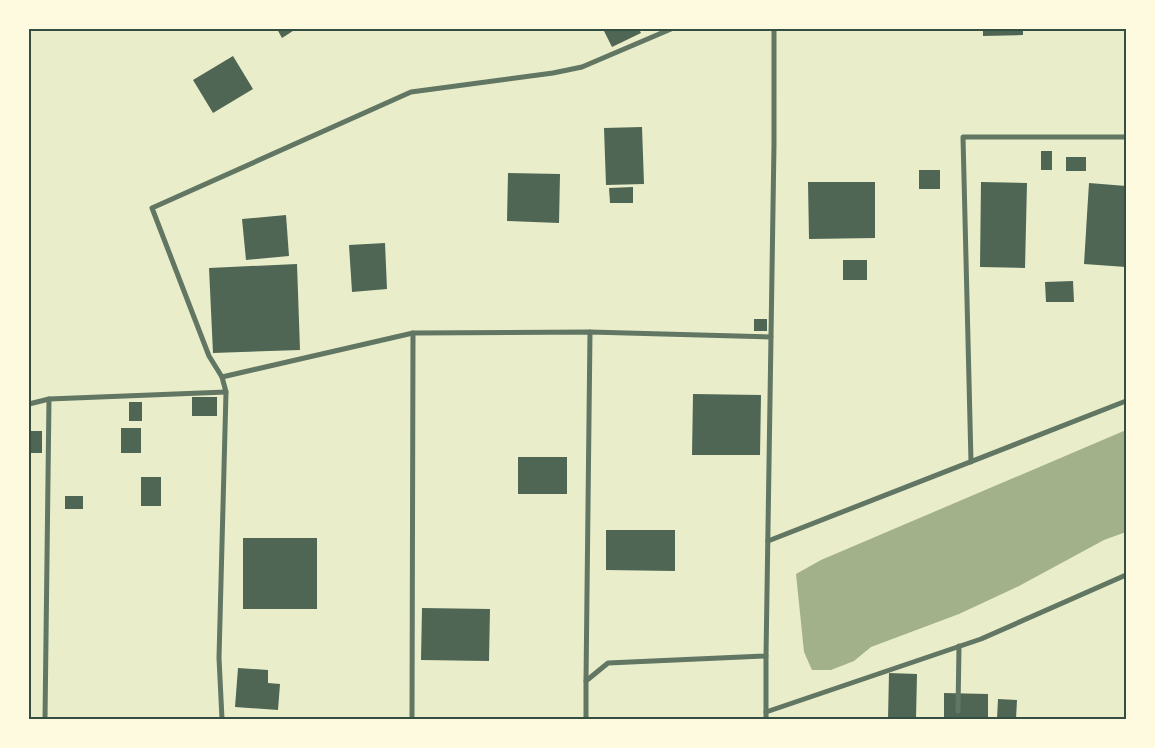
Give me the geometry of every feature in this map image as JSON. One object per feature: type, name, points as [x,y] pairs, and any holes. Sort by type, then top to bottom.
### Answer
[{"type":"street","points":[[222,719],[219,658],[226,392],[222,377],[209,356],[152,208],[411,92],[553,73],[582,67],[671,29]]},
{"type":"street","points":[[766,719],[774,29]]},
{"type":"street","points":[[971,462],[963,137],[1126,137]]},
{"type":"street","points":[[222,377],[413,333],[590,332],[771,337]]},
{"type":"street","points":[[586,719],[590,332]]},
{"type":"street","points":[[412,719],[413,333]]},
{"type":"street","points":[[29,404],[50,399],[226,392]]},
{"type":"street","points":[[45,719],[50,399]]},
{"type":"street","points":[[768,541],[1126,401]]},
{"type":"street","points":[[766,712],[981,639],[1126,574]]},
{"type":"street","points":[[958,711],[959,646]]},
{"type":"street","points":[[586,681],[608,662],[766,656]]},
{"type":"shaded area","points":[[1126,430],[1126,532],[1104,540],[1019,586],[959,614],[871,647],[854,661],[831,670],[812,670],[804,652],[796,574],[821,560]]},
{"type":"building","points":[[277,29],[296,29],[282,38]]},
{"type":"building","points":[[603,29],[639,29],[641,33],[612,47]]},
{"type":"building","points":[[983,29],[1023,29],[1023,35],[983,36]]},
{"type":"building","points":[[233,56],[253,89],[213,113],[193,80]]},
{"type":"building","points":[[642,127],[644,184],[606,185],[604,128]]},
{"type":"building","points":[[1041,151],[1052,151],[1052,170],[1041,170]]},
{"type":"building","points":[[1066,157],[1086,157],[1086,171],[1066,171]]},
{"type":"building","points":[[919,170],[940,170],[940,189],[919,189]]},
{"type":"building","points":[[508,173],[560,174],[559,223],[507,221]]},
{"type":"building","points":[[808,182],[875,182],[875,238],[809,239]]},
{"type":"building","points":[[981,182],[1027,183],[1025,268],[980,267]]},
{"type":"building","points":[[1089,183],[1126,186],[1126,267],[1084,264]]},
{"type":"building","points":[[633,187],[633,203],[610,203],[609,188]]},
{"type":"building","points":[[286,215],[289,256],[246,260],[242,219]]},
{"type":"building","points":[[385,243],[387,289],[352,292],[349,245]]},
{"type":"building","points":[[843,260],[867,260],[867,280],[843,280]]},
{"type":"building","points":[[297,264],[300,350],[213,353],[209,268]]},
{"type":"building","points":[[1073,281],[1074,302],[1046,302],[1045,282]]},
{"type":"building","points":[[754,319],[767,319],[767,331],[754,331]]},
{"type":"building","points":[[693,394],[761,395],[760,455],[692,455]]},
{"type":"building","points":[[192,397],[217,397],[217,416],[192,416]]},
{"type":"building","points":[[129,402],[142,402],[142,421],[129,421]]},
{"type":"building","points":[[121,428],[141,428],[141,453],[121,453]]},
{"type":"building","points":[[29,431],[42,431],[42,453],[29,453]]},
{"type":"building","points":[[518,457],[567,457],[567,494],[518,494]]},
{"type":"building","points":[[141,477],[161,477],[161,506],[141,506]]},
{"type":"building","points":[[65,496],[83,496],[83,509],[65,509]]},
{"type":"building","points":[[606,530],[675,530],[675,571],[606,570]]},
{"type":"building","points":[[243,538],[317,538],[317,609],[243,609]]},
{"type":"building","points":[[422,608],[490,609],[489,661],[421,660]]},
{"type":"building","points":[[238,668],[268,670],[268,683],[280,684],[278,710],[235,707]]},
{"type":"building","points":[[889,673],[917,674],[916,719],[888,719]]},
{"type":"building","points":[[944,693],[988,694],[988,719],[944,719]]},
{"type":"building","points":[[998,699],[1017,700],[1016,719],[997,719]]}]
